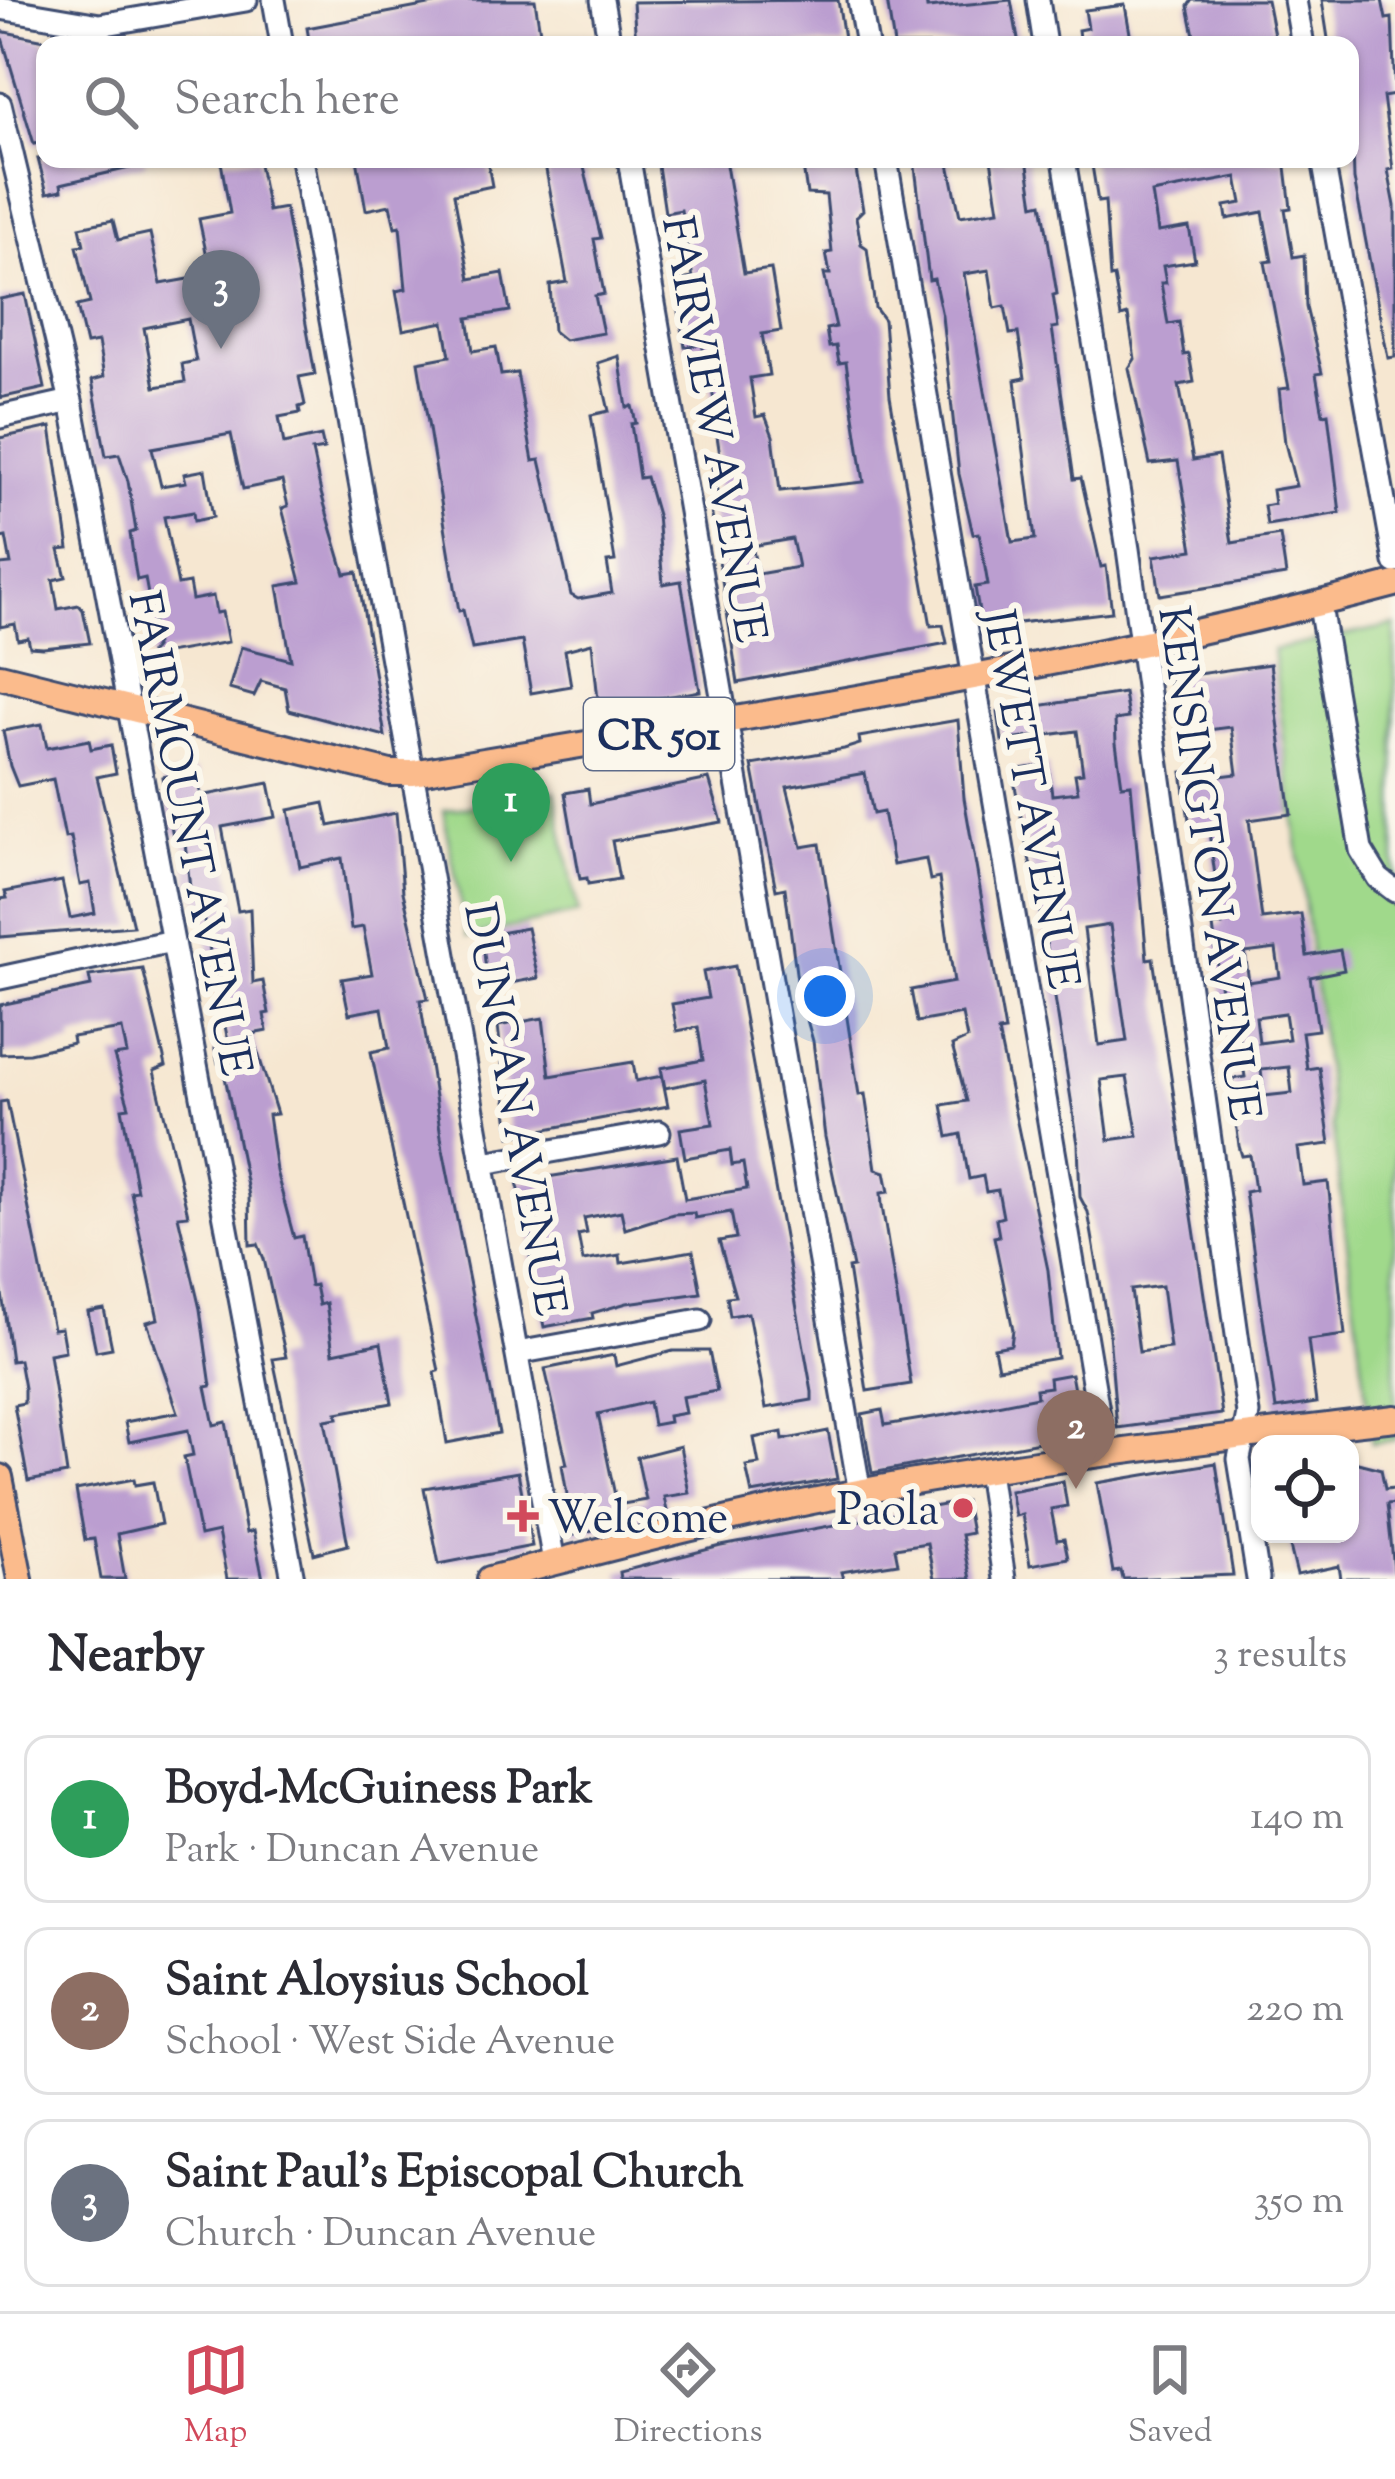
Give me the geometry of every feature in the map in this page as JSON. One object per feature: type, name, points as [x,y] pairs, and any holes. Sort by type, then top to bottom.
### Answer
[{"type":"main road","name":"CR 501","points":[[0,676],[390,772],[413,773],[727,723],[973,676],[1320,606],[1395,584]]},
{"type":"main road","points":[[490,1579],[555,1571],[748,1514],[860,1493],[1105,1452],[1395,1418]]},
{"type":"main road","points":[[0,1477],[20,1579]]},
{"type":"street","points":[[0,8],[30,6],[100,25],[246,0]]},
{"type":"street","points":[[274,0],[280,36]]},
{"type":"street","points":[[602,0],[608,36]]},
{"type":"street","points":[[859,0],[865,36]]},
{"type":"street","points":[[1038,0],[1044,36]]},
{"type":"street","points":[[1295,0],[1301,36]]},
{"type":"street","name":"FAIRMOUNT AVENUE","points":[[1,115],[71,400],[293,1579]]},
{"type":"street","name":"DUNCAN AVENUE","points":[[304,168],[555,1571]]},
{"type":"street","name":"FAIRVIEW AVENUE","points":[[631,168],[860,1493]]},
{"type":"street","name":"JEWETT AVENUE","points":[[888,168],[1105,1452]]},
{"type":"street","name":"KENSINGTON AVENUE","points":[[1065,168],[1139,642],[1245,1391],[1239,1459],[1258,1579]]},
{"type":"street","points":[[1325,168],[1395,562]]},
{"type":"street","points":[[0,417],[71,400]]},
{"type":"street","points":[[1320,606],[1361,850],[1378,878],[1395,891]]},
{"type":"street","points":[[0,978],[172,941]]},
{"type":"street","points":[[484,1162],[658,1132]]},
{"type":"street","points":[[518,1353],[700,1320]]},
{"type":"street","points":[[988,1471],[1004,1579]]},
{"type":"green space","points":[[1395,625],[1395,1440],[1372,1443],[1273,650]]},
{"type":"green space","points":[[555,792],[578,913],[467,937],[443,811]]},
{"type":"building","points":[[455,0],[535,0],[541,36],[308,36],[307,28]]},
{"type":"building","points":[[838,0],[844,36],[636,36],[633,2]]},
{"type":"building","points":[[887,0],[926,0],[927,8],[1011,0],[1017,36],[893,36]]},
{"type":"building","points":[[1192,0],[1267,0],[1274,35],[1194,36],[1188,6]]},
{"type":"building","points":[[1322,0],[1382,0],[1386,19],[1392,18],[1395,95],[1383,97],[1395,206],[1395,357],[1388,358],[1354,179],[1354,168],[1359,168],[1359,36],[1328,36]]},
{"type":"building","points":[[1125,5],[1130,36],[1079,36],[1078,30],[1088,28],[1085,10]]},
{"type":"building","points":[[0,31],[36,38],[34,144]]},
{"type":"building","points":[[40,168],[129,168],[61,184],[62,190],[47,193]]},
{"type":"building","points":[[222,168],[260,168],[268,211],[285,208],[315,374],[299,377],[305,405],[299,407],[300,413],[279,417],[284,444],[321,436],[324,449],[312,451],[345,574],[357,572],[385,736],[289,710],[285,688],[261,681],[254,696],[229,689],[241,647],[291,660],[278,586],[301,582],[282,508],[288,506],[282,481],[243,489],[231,434],[152,448],[161,486],[186,482],[184,474],[205,470],[213,517],[194,521],[193,512],[164,517],[178,585],[189,583],[192,600],[213,596],[228,642],[167,653],[161,661],[150,653],[155,646],[153,622],[145,578],[137,580],[128,481],[119,454],[106,456],[92,380],[104,377],[98,342],[86,344],[77,306],[90,303],[77,246],[84,245],[80,227],[113,220],[118,240],[150,233],[161,284],[211,275],[199,219],[230,213]],"holes":[[[188,319],[196,361],[182,364],[185,382],[155,387],[144,328]]]},
{"type":"building","points":[[359,168],[489,168],[492,186],[454,194],[470,279],[503,273],[510,311],[468,318],[473,351],[496,347],[501,375],[517,373],[533,461],[540,460],[571,595],[578,599],[612,593],[607,562],[615,561],[591,415],[609,411],[598,363],[619,356],[627,408],[632,406],[636,423],[631,424],[639,478],[646,477],[657,515],[663,584],[681,581],[700,691],[599,709],[592,643],[565,650],[571,686],[531,693],[522,641],[472,649],[463,610],[459,611],[418,362],[450,356],[444,322],[403,330],[396,291],[406,289],[400,226],[395,227],[390,205],[366,210]]},
{"type":"building","points":[[546,168],[584,168],[601,238],[594,239],[604,294],[595,296],[603,333],[564,340],[553,331],[550,285],[567,282]]},
{"type":"building","points":[[658,168],[726,168],[744,273],[771,269],[781,331],[762,334],[769,375],[750,378],[756,417],[765,415],[773,436],[780,491],[864,482],[846,362],[839,363],[836,346],[829,347],[826,329],[836,327],[824,274],[830,274],[826,253],[832,252],[826,195],[807,194],[803,168],[856,168],[863,210],[856,217],[861,244],[867,248],[875,308],[884,320],[890,396],[931,626],[943,625],[947,643],[738,683],[710,503],[719,501],[712,463],[721,462],[715,423],[719,423],[702,344],[685,347],[674,281],[693,278],[681,210],[665,213]],"holes":[[[792,539],[798,567],[758,574],[752,546]]]},
{"type":"building","points":[[915,168],[950,168],[960,216],[999,210],[992,168],[1028,168],[1034,205],[1042,203],[1057,294],[1053,295],[1058,327],[1052,328],[1074,479],[1081,478],[1101,567],[1106,566],[1112,612],[1019,623],[1013,630],[983,636],[975,587],[988,585],[979,533],[973,534],[959,474],[934,279],[929,280]],"holes":[[[989,270],[995,308],[1005,306],[1010,334],[1018,333],[1025,378],[1015,380],[1035,539],[1012,542],[964,274]]]},
{"type":"building","points":[[1092,168],[1286,168],[1291,208],[1285,209],[1293,257],[1304,255],[1306,307],[1322,373],[1316,374],[1323,414],[1328,413],[1340,513],[1267,525],[1264,506],[1274,504],[1272,490],[1296,486],[1285,443],[1279,389],[1289,388],[1265,262],[1272,261],[1263,212],[1227,219],[1225,206],[1242,203],[1237,177],[1152,193],[1158,232],[1189,227],[1195,261],[1163,266],[1166,283],[1161,283],[1168,324],[1179,322],[1184,355],[1189,354],[1194,382],[1179,385],[1193,460],[1218,456],[1232,543],[1280,535],[1286,575],[1160,595],[1154,556],[1193,550],[1178,461],[1150,464],[1129,368],[1135,359],[1128,315],[1121,317],[1114,277],[1110,278],[1105,201],[1098,202]]},
{"type":"building","points":[[25,294],[45,388],[0,398],[0,299]]},
{"type":"building","points":[[51,427],[69,549],[59,550],[66,577],[53,580],[58,609],[79,605],[90,643],[43,648],[30,647],[28,638],[18,640],[15,624],[0,627],[0,565],[11,564],[6,537],[0,538],[0,438]]},
{"type":"building","points":[[1270,664],[1291,814],[1249,820],[1262,919],[1301,914],[1307,956],[1340,950],[1344,970],[1310,977],[1318,1030],[1302,1032],[1307,1069],[1319,1067],[1330,1144],[1298,1148],[1303,1185],[1328,1182],[1345,1335],[1308,1340],[1316,1403],[1276,1409],[1245,1192],[1255,1190],[1250,1155],[1242,1156],[1239,1146],[1232,1088],[1232,1079],[1245,1077],[1239,1039],[1227,1041],[1213,926],[1222,925],[1208,825],[1190,827],[1182,772],[1203,770],[1204,778],[1237,774],[1231,727],[1177,734],[1169,678]],"holes":[[[1276,949],[1280,977],[1249,982],[1245,953]],[[1285,1013],[1289,1039],[1259,1043],[1256,1017]],[[1289,1067],[1292,1093],[1264,1096],[1261,1070]]]},
{"type":"building","points":[[1124,693],[1128,718],[1115,720],[1116,743],[1122,785],[1131,784],[1147,959],[1153,958],[1222,1414],[1117,1428],[1109,1333],[1088,1212],[1080,1197],[1078,1144],[1048,953],[1014,781],[1020,780],[1019,769],[1048,765],[1052,795],[1078,792],[1075,774],[1083,773],[1077,731],[1002,741],[998,712]],"holes":[[[1110,925],[1127,1041],[1099,1045],[1084,929]],[[1127,1077],[1138,1136],[1109,1140],[1101,1080]],[[1162,1286],[1170,1348],[1139,1352],[1131,1290]]]},
{"type":"building","points":[[958,720],[964,798],[1005,1031],[998,1032],[1048,1270],[1057,1358],[998,1368],[994,1348],[1011,1345],[1013,1330],[994,1237],[999,1236],[996,1219],[1003,1217],[998,1190],[986,1192],[983,1176],[969,1179],[961,1134],[948,1137],[942,1105],[967,1101],[952,1046],[967,1039],[962,1014],[917,1022],[911,990],[954,982],[939,878],[930,880],[926,859],[893,865],[883,812],[873,814],[865,773],[787,787],[802,847],[820,844],[859,1095],[865,1094],[876,1169],[885,1172],[889,1192],[881,1193],[882,1206],[911,1384],[867,1391],[848,1268],[853,1267],[825,1137],[813,1041],[798,988],[785,888],[776,890],[752,765],[844,749],[860,744],[859,737]]},
{"type":"building","points":[[42,724],[47,748],[89,740],[91,749],[111,745],[116,773],[97,777],[133,926],[0,937],[0,899],[7,898],[5,892],[62,881],[70,918],[95,913],[90,883],[80,885],[71,837],[65,838],[53,779],[18,786],[10,766],[3,731]]},
{"type":"building","points":[[196,771],[201,796],[269,783],[276,817],[222,827],[238,911],[250,909],[253,983],[263,981],[269,1013],[264,1014],[267,1031],[252,1034],[277,1114],[268,1115],[276,1171],[294,1238],[302,1236],[310,1286],[315,1285],[319,1305],[326,1303],[333,1353],[381,1343],[392,1403],[337,1413],[338,1418],[325,1420],[348,1545],[314,1554],[273,1359],[286,1357],[264,1259],[258,1244],[250,1245],[249,1196],[222,1062],[218,1063],[215,1049],[229,1046],[200,901],[190,888],[184,834],[173,836],[162,777]]},
{"type":"building","points":[[709,779],[722,822],[612,841],[619,879],[588,884],[587,878],[580,879],[565,793],[588,789],[590,804]]},
{"type":"building","points":[[324,803],[329,826],[396,813],[403,892],[428,999],[420,1000],[443,1149],[499,1433],[447,1443],[435,1372],[439,1371],[371,1052],[389,1048],[382,1008],[349,1014],[342,979],[372,974],[363,927],[351,929],[342,858],[300,867],[289,810]]},
{"type":"building","points":[[527,928],[538,978],[488,987],[482,936]]},
{"type":"building","points":[[735,966],[812,1392],[812,1400],[766,1408],[748,1313],[730,1316],[727,1297],[735,1296],[719,1241],[736,1238],[731,1212],[695,1218],[694,1213],[673,1214],[625,1229],[621,1211],[584,1218],[587,1233],[578,1235],[583,1261],[620,1255],[621,1263],[693,1251],[701,1293],[627,1303],[592,1313],[593,1318],[544,1327],[529,1251],[534,1248],[517,1182],[677,1156],[685,1199],[747,1189],[743,1163],[732,1165],[730,1150],[685,1158],[680,1129],[713,1124],[705,1080],[665,1088],[661,1068],[703,1060],[698,1027],[677,1031],[672,1004],[708,998],[703,972]]},
{"type":"building","points":[[143,969],[166,1066],[154,1071],[188,1215],[178,1216],[200,1309],[211,1386],[206,1387],[214,1425],[226,1422],[246,1533],[253,1531],[263,1579],[227,1579],[218,1532],[200,1536],[184,1457],[193,1455],[188,1430],[129,1442],[125,1422],[178,1412],[147,1322],[158,1319],[131,1192],[137,1191],[122,1108],[129,1107],[114,1056],[127,1054],[122,1029],[72,1037],[73,1043],[29,1053],[0,1054],[0,1005],[91,986],[89,976]]},
{"type":"building","points":[[543,1018],[550,1076],[633,1062],[636,1081],[662,1076],[668,1106],[510,1136],[498,1026]]},
{"type":"building","points":[[7,1101],[53,1329],[61,1328],[65,1351],[49,1354],[67,1474],[28,1481],[14,1405],[24,1403],[24,1388],[19,1360],[11,1361],[0,1278],[0,1102]]},
{"type":"building","points":[[104,1309],[112,1348],[96,1351],[88,1312]]},
{"type":"building","points":[[673,1351],[709,1351],[717,1391],[682,1397],[685,1413],[668,1416],[669,1422],[653,1425],[649,1402],[598,1414],[617,1505],[646,1500],[637,1457],[680,1446],[689,1493],[664,1497],[667,1511],[574,1535],[562,1465],[567,1464],[545,1369],[614,1355],[616,1366]]},
{"type":"building","points":[[1071,1374],[1082,1434],[872,1473],[862,1414],[882,1410],[885,1425],[946,1415],[1037,1397],[1036,1389],[1050,1387],[1049,1378]]},
{"type":"building","points":[[828,1431],[837,1479],[752,1494],[746,1466],[759,1464],[754,1438],[782,1432],[783,1440]]},
{"type":"building","points":[[1216,1463],[1233,1575],[1123,1579],[1121,1571],[1113,1572],[1097,1483]]},
{"type":"building","points":[[1359,1463],[1381,1469],[1385,1489],[1395,1488],[1395,1503],[1387,1504],[1395,1579],[1341,1579],[1339,1566],[1297,1575],[1289,1543],[1359,1543]]},
{"type":"building","points":[[518,1472],[532,1546],[439,1564],[424,1488]]},
{"type":"building","points":[[134,1479],[135,1485],[153,1482],[161,1524],[117,1534],[125,1579],[101,1579],[94,1539],[85,1540],[76,1490]]},
{"type":"building","points":[[1063,1481],[1067,1506],[1051,1509],[1057,1540],[1064,1539],[1068,1558],[1030,1565],[1022,1514],[1015,1516],[1010,1491]]},
{"type":"building","points":[[965,1501],[971,1533],[961,1535],[970,1579],[934,1579],[927,1543],[895,1548],[898,1563],[841,1572],[843,1579],[620,1579],[619,1572],[721,1546]]},
{"type":"place","name":"Saint Paul's Episcopal Church","points":[[221,349]]},
{"type":"place","name":"Boyd-McGuiness Park","points":[[511,862]]},
{"type":"place","name":"Saint Aloysius School","points":[[1076,1489]]},
{"type":"place","name":"Paola","points":[[963,1508]]},
{"type":"place","name":"Welcome","points":[[523,1516]]}]
